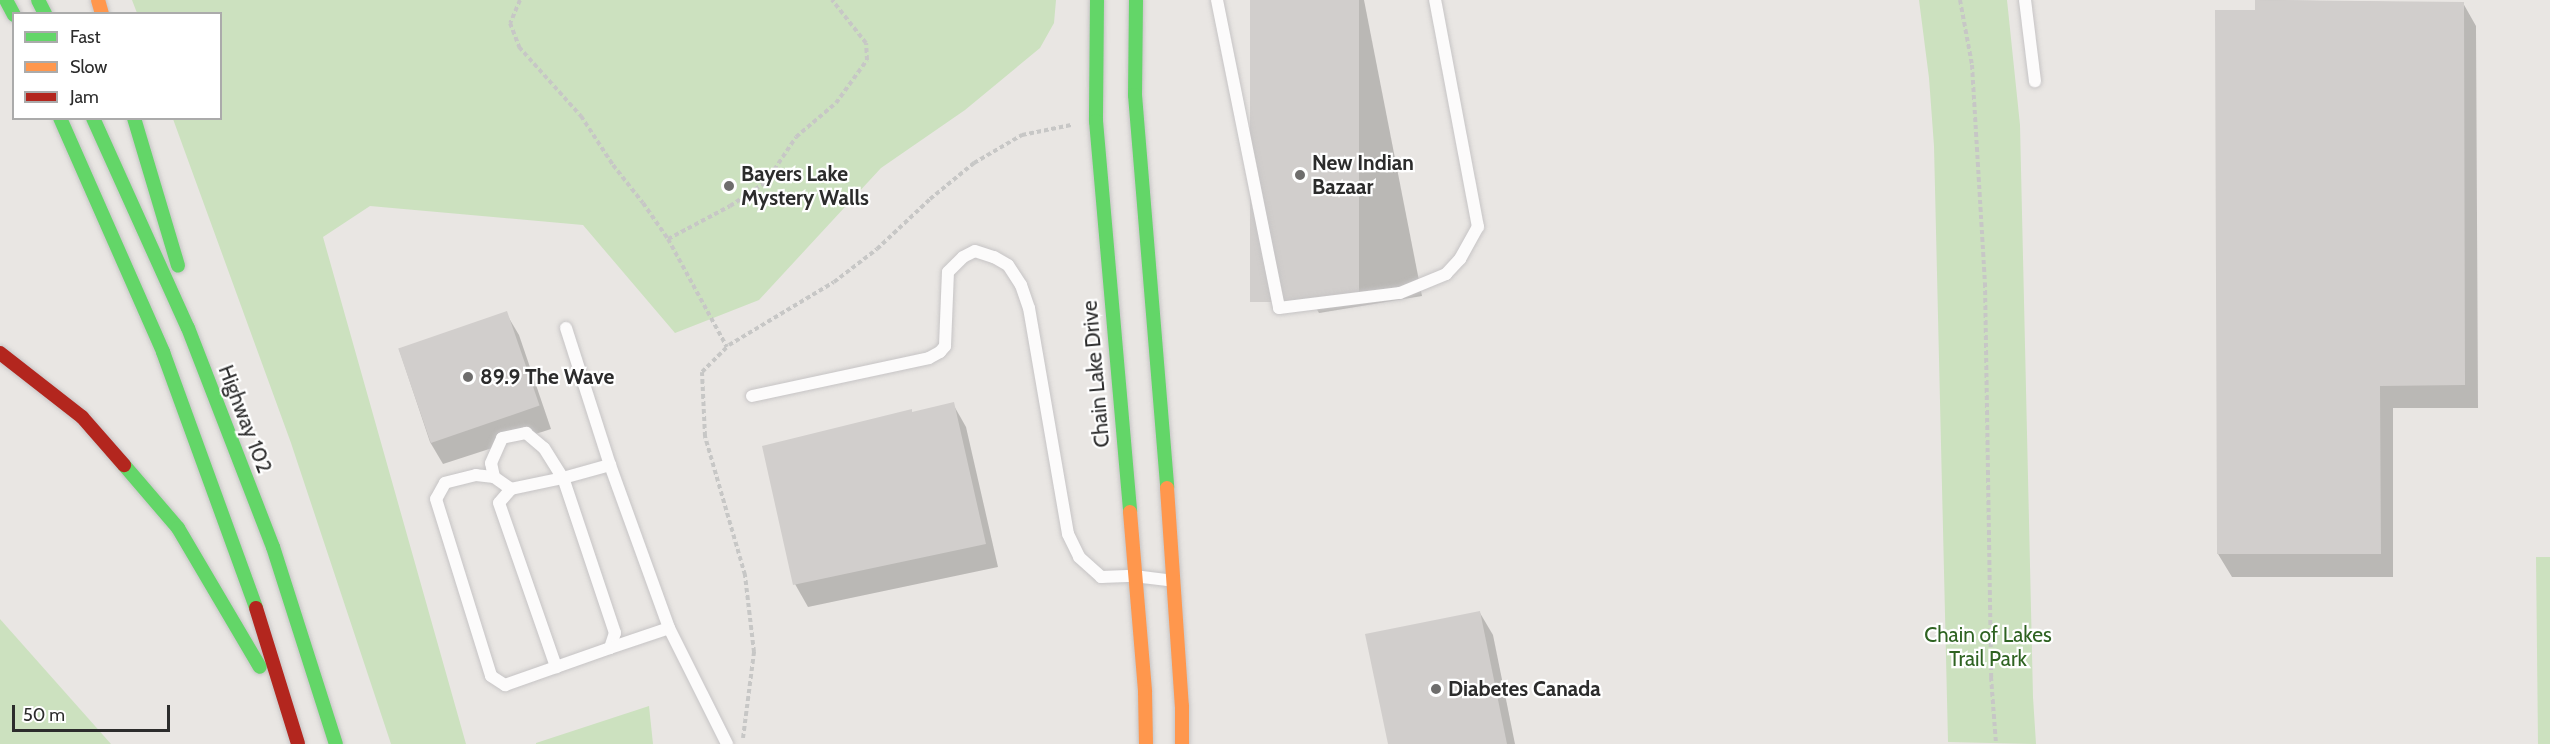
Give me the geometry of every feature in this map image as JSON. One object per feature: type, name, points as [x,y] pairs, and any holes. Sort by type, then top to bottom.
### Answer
[{"type":"main road","name":"Chain Lake Drive","points":[[1097,0],[1096,121],[1145,692],[1146,744]]},
{"type":"main road","points":[[1136,0],[1135,95],[1156,330],[1174,582],[1182,744]]},
{"type":"main road","points":[[61,120],[163,352],[253,599],[297,744]]},
{"type":"main road","name":"Highway 102","points":[[94,120],[188,328],[273,547],[336,744]]},
{"type":"main road","points":[[135,120],[224,423]]},
{"type":"main road","points":[[0,353],[82,417],[178,528],[288,715]]},
{"type":"lane","points":[[1217,0],[1278,308],[1400,293],[1446,274],[1460,259],[1478,227],[1435,0]]},
{"type":"lane","points":[[2025,0],[2035,81]]},
{"type":"lane","points":[[752,396],[929,358],[940,352],[945,346],[948,272],[963,257],[975,251],[994,257],[1008,265],[1020,285],[1029,308],[1068,534],[1080,557],[1101,577],[1134,576],[1174,582]]},
{"type":"lane","points":[[566,328],[610,465],[669,628],[727,744]]},
{"type":"lane","points":[[494,477],[491,463],[502,438],[526,433],[544,448],[563,478],[615,633],[610,648]]},
{"type":"lane","points":[[555,667],[499,503],[511,489],[610,465]]},
{"type":"lane","points":[[511,489],[494,477],[476,475],[445,483],[436,499],[491,676],[506,685],[669,628]]},
{"type":"path","points":[[520,0],[510,23],[519,47],[581,116],[613,165],[668,239],[727,347]]},
{"type":"path","points":[[668,239],[730,206],[766,182],[796,137],[836,103],[867,60],[866,44],[832,0]]},
{"type":"path","points":[[1960,0],[1972,65],[1985,283],[1991,677],[1996,744]]},
{"type":"green space","points":[[132,0],[1056,0],[1054,23],[1040,48],[965,110],[881,168],[759,300],[675,333],[583,225],[370,206],[323,237],[466,744],[391,744],[291,443],[173,120],[222,120],[222,12],[137,12]]},
{"type":"green space","name":"Chain of Lakes Trail Park","points":[[1919,0],[2007,0],[2020,125],[2036,744],[1948,742],[1934,146],[1929,78]]},
{"type":"green space","points":[[2536,557],[2550,557],[2550,744],[2538,744]]},
{"type":"green space","points":[[0,619],[111,744],[0,744]]},
{"type":"green space","points":[[649,706],[653,744],[536,744],[536,743]]},
{"type":"building","points":[[1250,0],[1359,0],[1359,302],[1250,302]]},
{"type":"building","points":[[2255,0],[2464,2],[2465,385],[2380,386],[2381,554],[2217,554],[2215,10],[2255,10]]},
{"type":"building","name":"89.9 The Wave","points":[[507,311],[540,406],[431,443],[398,348]]},
{"type":"building","points":[[954,402],[986,544],[793,585],[762,446],[912,409],[912,412]]},
{"type":"building","name":"Diabetes Canada","points":[[1480,611],[1507,744],[1388,744],[1365,634]]},
{"type":"traffic: fast","points":[[6,0],[12,12]]},
{"type":"traffic: fast","points":[[38,0],[44,12]]},
{"type":"traffic: fast","points":[[1097,0],[1096,121],[1130,512]]},
{"type":"traffic: fast","points":[[1136,0],[1135,95],[1167,488]]},
{"type":"traffic: fast","points":[[61,120],[163,352],[256,608]]},
{"type":"traffic: fast","points":[[94,120],[188,328],[273,547],[336,744]]},
{"type":"traffic: fast","points":[[135,120],[178,266]]},
{"type":"traffic: fast","points":[[124,465],[178,528],[260,667]]},
{"type":"traffic: slow","points":[[98,0],[101,12]]},
{"type":"traffic: slow","points":[[1167,488],[1182,706],[1182,744]]},
{"type":"traffic: slow","points":[[1130,512],[1145,692],[1146,744]]},
{"type":"traffic: jam","points":[[0,353],[82,417],[124,465]]},
{"type":"traffic: jam","points":[[256,608],[298,744]]},
{"type":"place","name":"New Indian Bazaar","points":[[1300,175]]},
{"type":"place","name":"Bayers Lake Mystery Walls","points":[[729,186]]},
{"type":"place","name":"89.9 The Wave","points":[[468,377]]},
{"type":"place","name":"Diabetes Canada","points":[[1436,689]]}]
